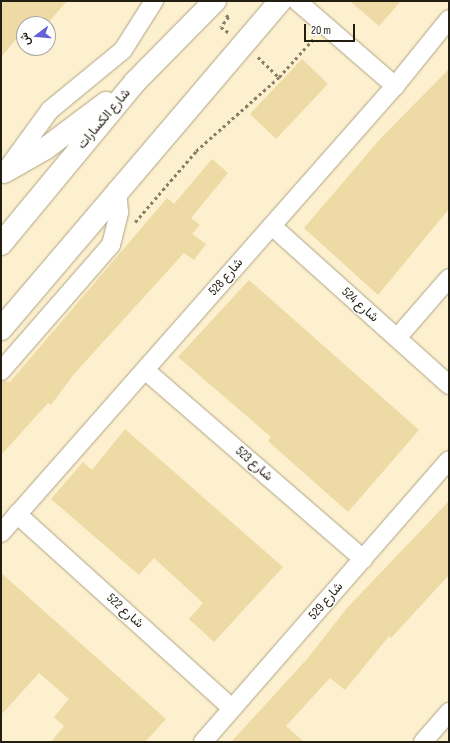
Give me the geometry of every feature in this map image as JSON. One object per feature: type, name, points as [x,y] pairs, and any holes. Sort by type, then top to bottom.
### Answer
[{"type":"street","points":[[2,174],[50,110],[123,50],[154,1]]},
{"type":"street","name":"شارع الكسارات","points":[[1,244],[135,82],[215,1]]},
{"type":"street","points":[[1,329],[117,189],[280,1]]},
{"type":"street","points":[[297,1],[395,86]]},
{"type":"street","name":"شارع 528","points":[[1,533],[395,86],[449,19]]},
{"type":"street","points":[[2,174],[46,148],[135,82]]},
{"type":"street","points":[[1,371],[111,245],[119,212],[117,189]]},
{"type":"street","name":"شارع 524","points":[[272,226],[449,385]]},
{"type":"street","points":[[397,338],[449,278]]},
{"type":"street","name":"شارع 523","points":[[145,370],[363,559]]},
{"type":"street","name":"شارع 529","points":[[203,742],[449,460]]},
{"type":"street","name":"شارع 522","points":[[17,514],[232,708]]},
{"type":"street","points":[[423,742],[449,712]]},
{"type":"path","points":[[111,245],[196,151],[279,77],[325,25]]},
{"type":"building","points":[[1,1],[67,1],[54,16],[16,16],[16,39],[1,57]]},
{"type":"building","points":[[350,1],[401,1],[379,26]]},
{"type":"building","points":[[302,59],[328,84],[276,139],[250,114]]},
{"type":"building","points":[[449,69],[449,209],[378,295],[304,228],[380,139]]},
{"type":"building","points":[[212,159],[228,173],[191,218],[200,225],[192,234],[206,244],[194,260],[184,253],[74,374],[51,405],[48,403],[1,455],[1,381],[10,382],[167,198],[174,204]]},
{"type":"building","points":[[249,280],[419,430],[348,512],[268,441],[271,437],[178,357]]},
{"type":"building","points":[[125,429],[283,567],[214,642],[189,619],[203,603],[154,558],[139,575],[51,499],[83,462],[92,470]]},
{"type":"building","points":[[449,501],[449,575],[391,638],[389,636],[345,690],[330,678],[286,726],[304,742],[231,742],[307,659],[347,608]]},
{"type":"building","points":[[1,573],[166,719],[145,742],[51,742],[64,726],[54,717],[69,699],[39,673],[1,715]]}]
